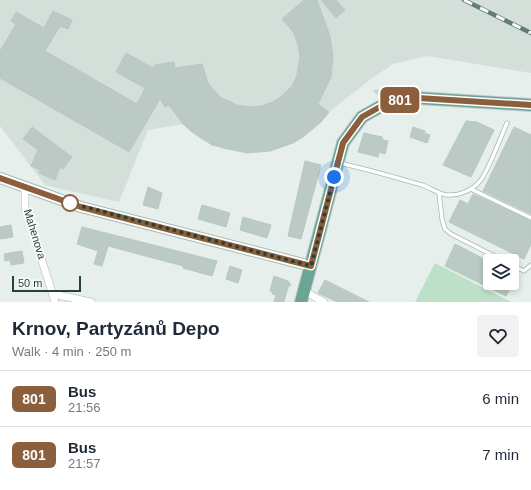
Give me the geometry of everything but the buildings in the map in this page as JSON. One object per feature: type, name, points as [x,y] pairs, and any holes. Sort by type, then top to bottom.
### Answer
[{"type":"main road","points":[[303,296],[343,143],[362,117],[392,100],[418,98],[531,105]]},
{"type":"street","points":[[0,178],[81,207],[311,266]]},
{"type":"street","name":"Mahenova","points":[[25,188],[25,207],[55,302]]},
{"type":"street","points":[[53,294],[91,302]]},
{"type":"street","points":[[303,296],[324,302]]},
{"type":"lane","points":[[338,163],[369,169],[426,186],[439,193],[448,195],[471,189],[481,180],[507,122]]},
{"type":"lane","points":[[471,189],[531,218]]},
{"type":"lane","points":[[439,193],[445,229],[451,234],[490,254]]},
{"type":"lane","points":[[519,268],[524,271],[531,265]]},
{"type":"shaded area","points":[[0,0],[531,0],[531,73],[427,56],[393,64],[329,112],[321,122],[303,137],[293,143],[270,151],[247,153],[223,149],[201,139],[183,124],[148,130],[119,202],[45,185],[0,126]]},
{"type":"green space","points":[[376,89],[396,92],[377,95],[373,91]]},
{"type":"green space","points":[[435,263],[483,288],[483,290],[488,290],[511,302],[415,302]]},
{"type":"railway","points":[[464,0],[531,33]]},
{"type":"bus line","name":"801","points":[[0,178],[81,207],[311,266],[343,143],[362,117],[392,100],[418,98],[531,105]]},
{"type":"route","points":[[70,203],[311,266],[334,177]]}]
